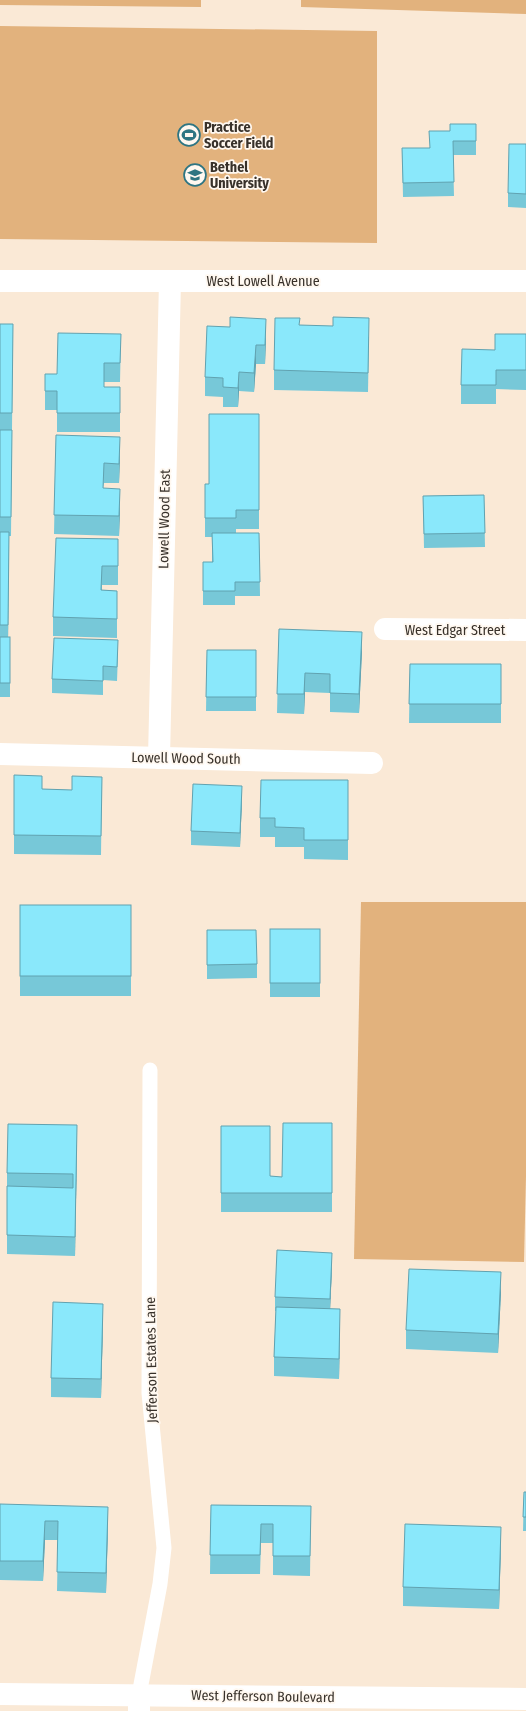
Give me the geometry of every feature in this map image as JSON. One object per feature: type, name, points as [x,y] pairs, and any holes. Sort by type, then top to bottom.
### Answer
[{"type":"street","name":"West Lowell Avenue","points":[[0,281],[526,282]]},
{"type":"street","name":"Lowell Wood East","points":[[159,758],[170,281]]},
{"type":"street","name":"West Edgar Street","points":[[385,629],[526,630]]},
{"type":"street","name":"Lowell Wood South","points":[[0,754],[372,763]]},
{"type":"street","name":"West Jefferson Boulevard","points":[[0,1694],[139,1703],[357,1704],[526,1699]]},
{"type":"lane","name":"Jefferson Estates Lane","points":[[139,1703],[160,1584],[164,1548],[148,1393],[150,1070]]},
{"type":"shaded area","points":[[0,0],[201,0],[201,7],[0,5]]},
{"type":"shaded area","points":[[301,0],[526,0],[526,14],[301,7]]},
{"type":"shaded area","name":"Practice Soccer Field","points":[[0,26],[377,31],[377,243],[0,239]]},
{"type":"shaded area","points":[[361,902],[526,902],[526,1176],[524,1262],[354,1259]]},
{"type":"building","points":[[450,124],[476,124],[476,141],[453,141],[454,182],[403,183],[402,148],[430,148],[429,131],[450,131]]},
{"type":"building","points":[[509,144],[526,144],[526,194],[508,193]]},
{"type":"building","points":[[230,317],[266,319],[265,345],[256,345],[254,373],[239,372],[238,388],[223,387],[223,378],[205,377],[207,326],[230,327]]},
{"type":"building","points":[[333,317],[369,318],[368,373],[274,370],[275,318],[300,318],[299,325],[333,326]]},
{"type":"building","points":[[0,324],[13,324],[12,413],[0,413]]},
{"type":"building","points":[[58,333],[121,334],[120,363],[104,363],[104,387],[120,387],[120,413],[57,413],[57,391],[45,391],[45,374],[57,374]]},
{"type":"building","points":[[495,334],[526,334],[526,370],[496,370],[496,385],[461,385],[462,349],[495,350]]},
{"type":"building","points":[[209,414],[259,414],[259,510],[236,510],[236,518],[205,518],[205,484],[209,484]]},
{"type":"building","points":[[0,430],[12,430],[11,517],[0,517]]},
{"type":"building","points":[[56,435],[120,437],[119,464],[104,463],[103,488],[120,489],[119,516],[54,515]]},
{"type":"building","points":[[484,495],[485,533],[424,534],[423,496]]},
{"type":"building","points":[[0,532],[9,532],[8,625],[0,625]]},
{"type":"building","points":[[212,533],[259,533],[260,582],[235,582],[235,591],[203,591],[203,562],[213,562]]},
{"type":"building","points":[[56,538],[118,539],[118,566],[102,566],[101,590],[117,591],[117,619],[53,617]]},
{"type":"building","points":[[279,629],[362,632],[359,694],[330,693],[330,674],[305,673],[304,694],[277,694]]},
{"type":"building","points":[[0,637],[10,637],[10,683],[0,683]]},
{"type":"building","points":[[54,638],[118,640],[117,667],[103,666],[103,681],[52,679]]},
{"type":"building","points":[[207,650],[256,650],[256,697],[206,697]]},
{"type":"building","points":[[410,664],[501,664],[501,704],[409,704]]},
{"type":"building","points":[[14,775],[42,776],[42,789],[72,790],[72,776],[102,777],[101,836],[14,835]]},
{"type":"building","points":[[261,780],[348,780],[348,840],[304,840],[304,828],[275,827],[275,818],[260,818]]},
{"type":"building","points":[[193,784],[242,786],[240,833],[191,831]]},
{"type":"building","points":[[20,905],[131,905],[131,976],[20,976]]},
{"type":"building","points":[[270,929],[320,929],[320,983],[270,983]]},
{"type":"building","points":[[207,930],[256,930],[257,964],[207,965]]},
{"type":"building","points":[[283,1123],[332,1123],[332,1193],[221,1193],[221,1126],[270,1126],[270,1176],[282,1177]]},
{"type":"building","points":[[8,1124],[77,1125],[75,1237],[7,1235],[7,1186],[73,1188],[73,1174],[7,1173]]},
{"type":"building","points":[[277,1250],[332,1253],[330,1299],[275,1297]]},
{"type":"building","points":[[409,1269],[501,1272],[498,1334],[406,1330]]},
{"type":"building","points":[[53,1302],[103,1304],[101,1379],[51,1378]]},
{"type":"building","points":[[276,1307],[340,1309],[339,1359],[274,1357]]},
{"type":"building","points":[[524,1492],[526,1492],[526,1517],[523,1517]]},
{"type":"building","points":[[0,1504],[108,1507],[106,1573],[57,1572],[58,1521],[45,1521],[43,1561],[0,1561]]},
{"type":"building","points":[[211,1505],[311,1506],[310,1556],[273,1556],[273,1524],[261,1524],[260,1555],[210,1555]]},
{"type":"building","points":[[405,1524],[501,1527],[499,1590],[403,1587]]},
{"type":"place","name":"Practice Soccer Field","points":[[189,135]]},
{"type":"place","name":"Bethel University","points":[[195,175]]}]
